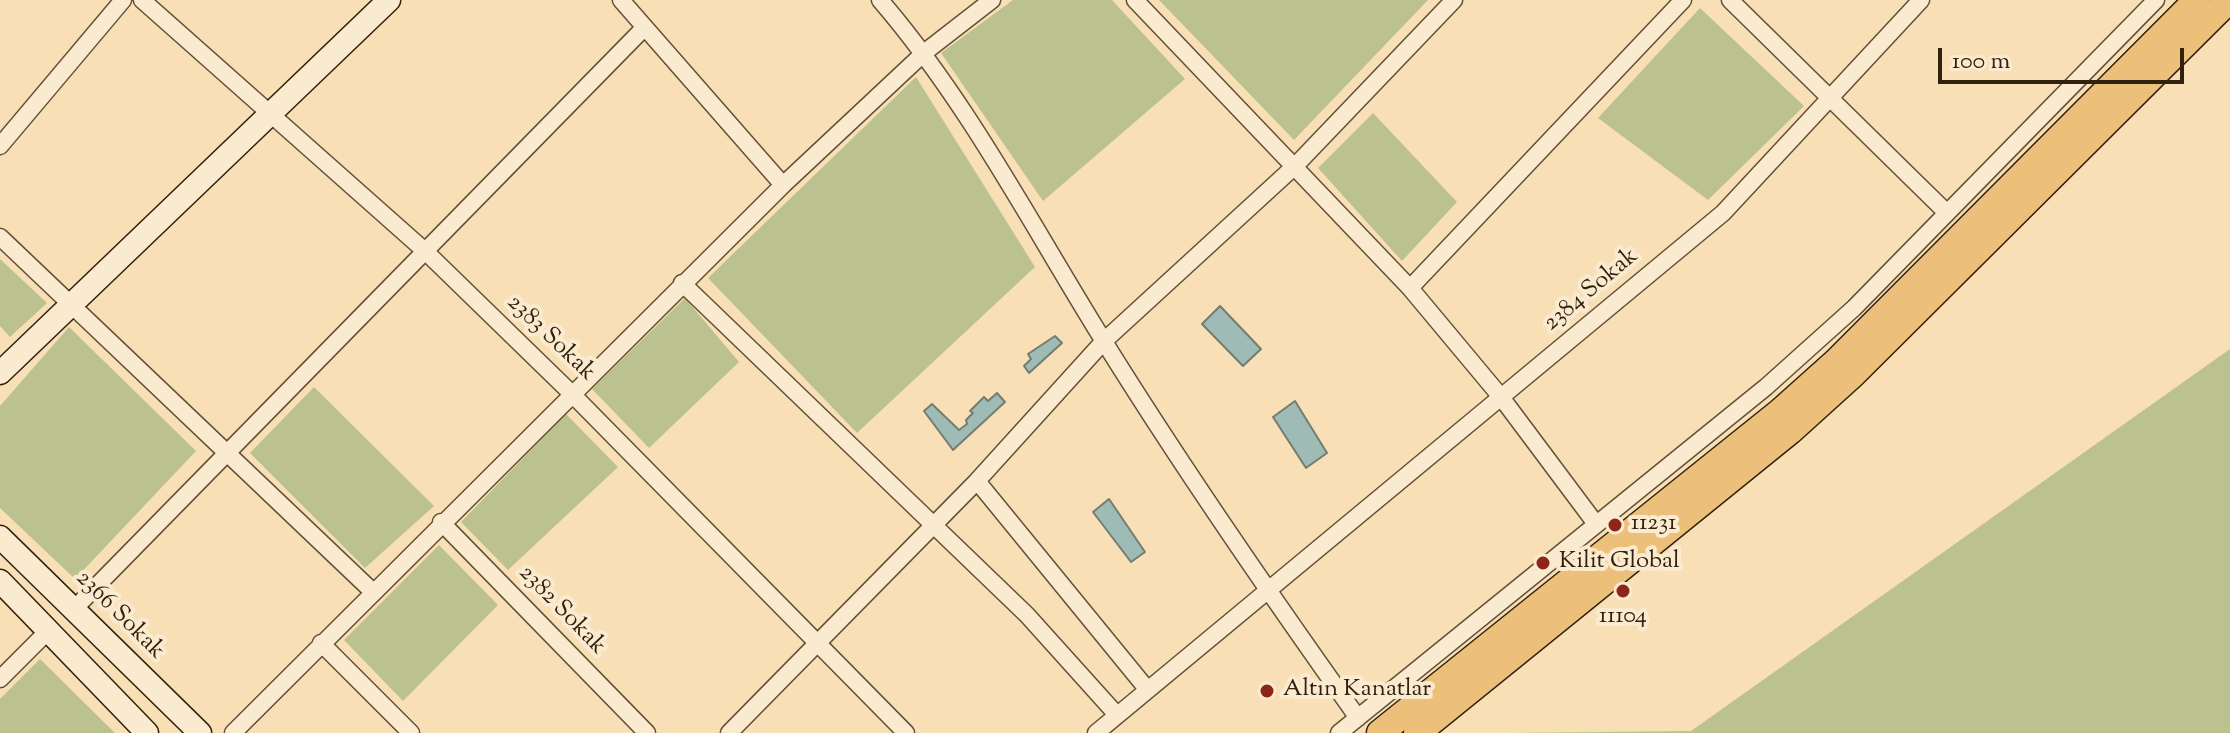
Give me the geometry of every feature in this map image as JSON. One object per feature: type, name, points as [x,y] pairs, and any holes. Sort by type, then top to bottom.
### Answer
[{"type":"main road","points":[[1380,733],[1768,422],[1837,361],[2197,0]]},
{"type":"main road","points":[[1417,733],[1822,403],[2229,0]]},
{"type":"street","points":[[0,146],[123,0]]},
{"type":"street","name":"2383 Sokak","points":[[142,0],[267,115],[425,251],[571,393],[906,733]]},
{"type":"street","points":[[4,361],[72,305],[389,0]]},
{"type":"street","points":[[621,0],[783,185]]},
{"type":"street","points":[[880,0],[925,52],[1104,341],[1267,591],[1358,718]]},
{"type":"street","points":[[233,733],[441,522],[783,185],[925,52],[992,0]]},
{"type":"street","points":[[1135,0],[1296,165],[1410,288],[1501,397],[1596,524]]},
{"type":"street","points":[[729,733],[977,481],[1104,341],[1296,165],[1454,0]]},
{"type":"street","points":[[1410,288],[1683,0]]},
{"type":"street","points":[[1730,0],[1947,213]]},
{"type":"street","name":"2384 Sokak","points":[[1096,733],[1723,213],[1828,96],[1921,0]]},
{"type":"street","points":[[1339,733],[1766,387],[1854,308],[2156,0]]},
{"type":"street","points":[[75,608],[644,28]]},
{"type":"street","points":[[0,237],[372,591]]},
{"type":"street","points":[[682,283],[1027,615],[1117,715]]},
{"type":"street","points":[[977,481],[1147,689]]},
{"type":"street","name":"2382 Sokak","points":[[441,522],[647,733]]},
{"type":"street","name":"2366 Sokak","points":[[0,537],[200,733]]},
{"type":"street","points":[[0,581],[147,733]]},
{"type":"street","points":[[0,679],[48,631]]},
{"type":"street","points":[[321,643],[411,733]]},
{"type":"green space","points":[[1013,0],[1112,0],[1185,79],[1043,201],[941,53]]},
{"type":"green space","points":[[1159,0],[1428,0],[1294,140]]},
{"type":"green space","points":[[1700,8],[1804,106],[1708,200],[1598,118]]},
{"type":"green space","points":[[916,77],[1035,267],[857,433],[708,278]]},
{"type":"green space","points":[[1373,113],[1457,202],[1402,261],[1318,168]]},
{"type":"green space","points":[[0,259],[47,303],[10,337],[0,326]]},
{"type":"green space","points":[[685,298],[739,362],[649,448],[592,389]]},
{"type":"green space","points":[[69,327],[196,451],[75,579],[0,508],[0,406]]},
{"type":"green space","points":[[2230,349],[2230,733],[1510,733],[1691,731]]},
{"type":"green space","points":[[314,387],[434,506],[365,568],[250,453]]},
{"type":"green space","points":[[566,414],[618,467],[508,570],[461,522]]},
{"type":"green space","points":[[439,545],[498,605],[403,701],[344,640]]},
{"type":"green space","points":[[40,659],[115,733],[0,733],[0,699]]},
{"type":"water","points":[[1220,306],[1261,349],[1243,366],[1202,324]]},
{"type":"water","points":[[1055,336],[1062,343],[1029,373],[1024,366],[1031,359],[1028,354]]},
{"type":"water","points":[[997,393],[1005,402],[953,450],[924,411],[932,404],[959,430],[967,424],[966,420],[973,413],[970,411],[984,397],[988,401]]},
{"type":"water","points":[[1295,401],[1327,453],[1306,468],[1273,417]]},
{"type":"water","points":[[1109,499],[1145,552],[1131,562],[1093,512]]},
{"type":"place","name":"11231","points":[[1615,525]]},
{"type":"place","name":"Kilit Global","points":[[1543,563]]},
{"type":"place","name":"11104","points":[[1623,591]]},
{"type":"place","name":"Altın Kanatlar","points":[[1267,691]]}]
